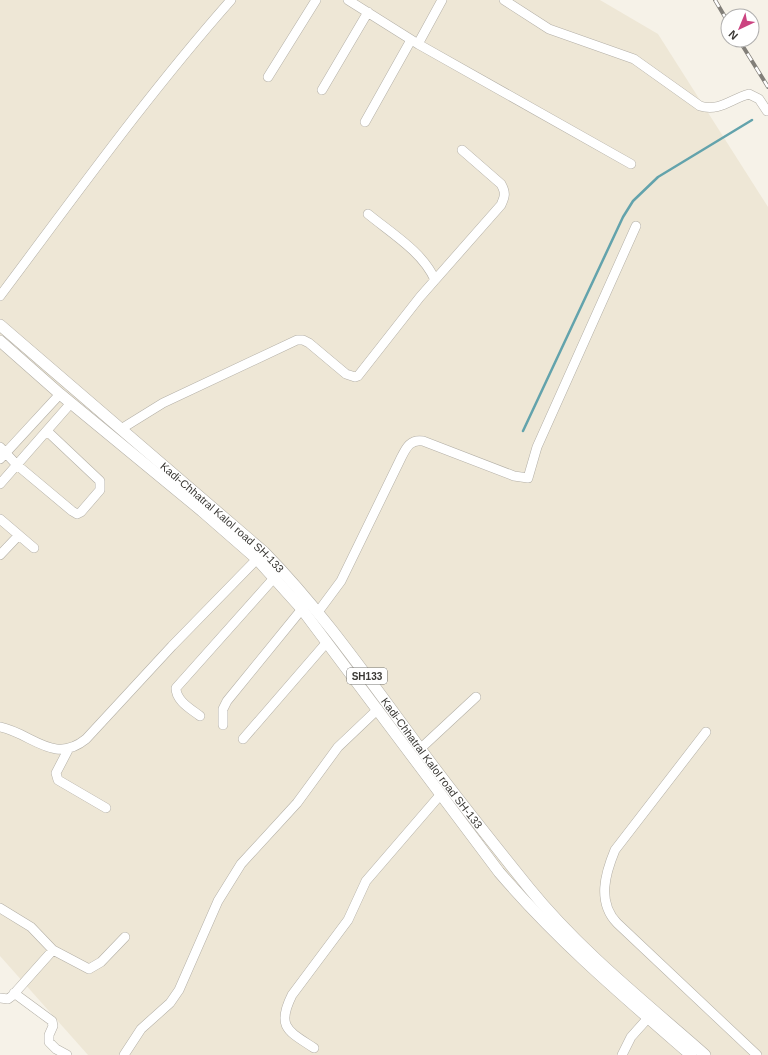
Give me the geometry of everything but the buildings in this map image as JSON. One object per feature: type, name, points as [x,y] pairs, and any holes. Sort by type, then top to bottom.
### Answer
[{"type":"main road","name":"Kadi-Chhatral Kalol road SH-133","points":[[0,325],[264,552],[305,605],[327,642],[499,872],[532,910],[562,941],[691,1055]]},
{"type":"main road","name":"Kadi-Chhatral Kalol road SH-133","points":[[0,341],[60,394],[257,559],[274,578],[305,605],[318,612],[420,749],[530,890],[565,928],[618,978],[705,1055]]},
{"type":"street","points":[[0,296],[102,157],[199,36],[231,0]]},
{"type":"street","points":[[268,77],[316,0]]},
{"type":"street","points":[[348,0],[415,42],[631,164]]},
{"type":"street","points":[[365,122],[442,0]]},
{"type":"street","points":[[504,0],[549,29],[634,59],[700,106],[718,108],[749,94],[759,100],[768,111]]},
{"type":"street","points":[[322,90],[368,12]]},
{"type":"street","points":[[121,428],[163,403],[297,340],[303,340],[308,343],[346,374],[355,377],[358,376],[435,280],[501,205],[505,196],[505,191],[501,184],[462,150]]},
{"type":"street","points":[[368,214],[416,254],[429,268],[435,280]]},
{"type":"street","points":[[318,612],[341,581],[401,458],[411,442],[417,440],[423,441],[514,476],[528,478],[537,447],[636,226]]},
{"type":"street","points":[[47,431],[100,481],[100,490],[82,512],[77,514],[2,453],[60,394]]},
{"type":"street","points":[[0,484],[71,403]]},
{"type":"street","points":[[0,519],[18,536],[34,548]]},
{"type":"street","points":[[0,556],[18,536]]},
{"type":"street","points":[[0,727],[58,751],[77,747],[257,559]]},
{"type":"street","points":[[200,716],[179,699],[176,693],[176,688],[274,578]]},
{"type":"street","points":[[223,725],[223,709],[227,701],[305,605]]},
{"type":"street","points":[[243,739],[327,642]]},
{"type":"street","points":[[420,749],[476,697]]},
{"type":"street","points":[[124,1055],[141,1029],[170,1003],[179,990],[218,901],[241,864],[297,803],[338,747],[378,709]]},
{"type":"street","points":[[706,732],[616,850],[610,866],[604,899],[607,910],[617,923],[756,1055]]},
{"type":"street","points":[[68,750],[56,773],[58,780],[106,808]]},
{"type":"street","points":[[314,1048],[286,1027],[284,1018],[286,1006],[292,995],[348,920],[366,881],[441,794]]},
{"type":"street","points":[[0,908],[31,927],[53,950],[89,969],[101,962],[125,936]]},
{"type":"street","points":[[0,998],[8,999],[53,950]]},
{"type":"street","points":[[14,993],[52,1020],[53,1026],[48,1038],[49,1042],[56,1049],[67,1055]]},
{"type":"street","points":[[622,1055],[631,1037],[648,1018]]},
{"type":"shaded area","points":[[0,0],[600,0],[658,34],[768,207],[768,1055],[88,1055],[0,956]]},
{"type":"waterway","points":[[523,431],[623,217],[633,201],[658,177],[752,120]]},
{"type":"railway","points":[[715,0],[720,8]]},
{"type":"railway","points":[[744,48],[768,87]]}]
